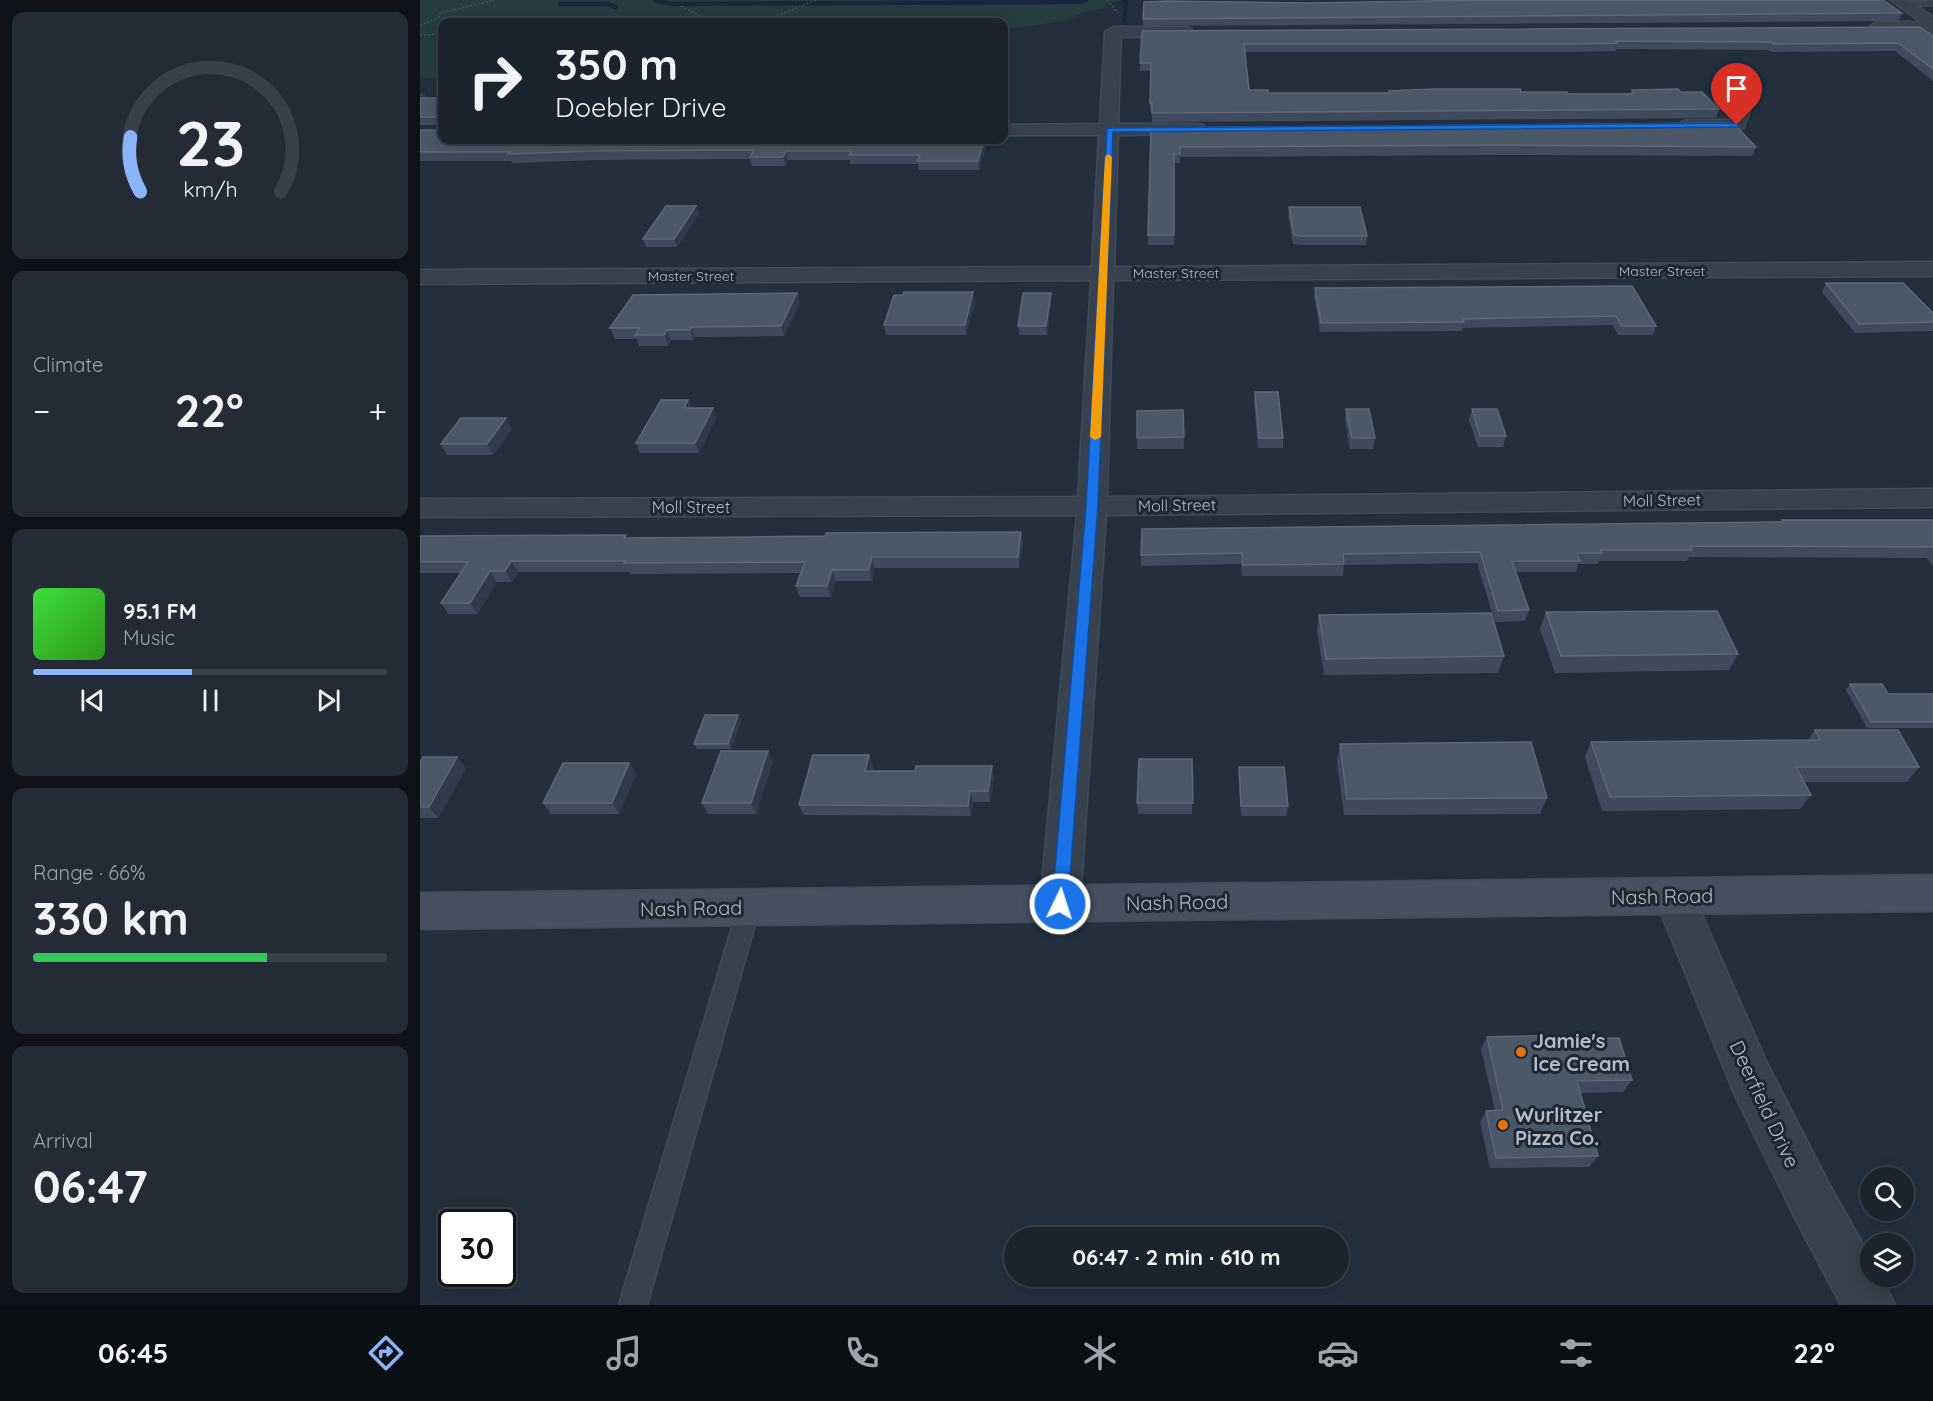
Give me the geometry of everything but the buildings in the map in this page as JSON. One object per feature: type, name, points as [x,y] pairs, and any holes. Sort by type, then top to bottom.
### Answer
[{"type":"main road","name":"Nash Road","points":[[420,911],[1933,893]]},
{"type":"street","points":[[1900,2],[1933,26]]},
{"type":"street","points":[[1862,27],[1933,26]]},
{"type":"street","points":[[1060,904],[1092,506],[1113,32],[1208,32]]},
{"type":"street","points":[[1666,125],[1737,125],[1741,111]]},
{"type":"street","points":[[1008,130],[1216,129]]},
{"type":"street","name":"Master Street","points":[[420,277],[1933,269]]},
{"type":"street","name":"Moll Street","points":[[420,508],[1092,506],[1933,498]]},
{"type":"street","name":"Deerfield Drive","points":[[1674,896],[1750,1077],[1812,1201],[1869,1305]]},
{"type":"lane","points":[[1900,2],[1933,3]]},
{"type":"lane","points":[[633,1305],[749,907]]},
{"type":"path","points":[[420,26],[439,17],[440,13],[494,0]]},
{"type":"path","points":[[772,18],[816,0]]},
{"type":"path","points":[[681,6],[704,18]]},
{"type":"path","points":[[420,35],[438,34]]},
{"type":"green space","points":[[420,0],[1125,0],[1107,3],[1105,8],[1063,21],[1008,29],[1008,18],[438,18],[438,78],[420,78]]},
{"type":"waterway","points":[[655,0],[670,4],[1079,2],[1086,0]]},
{"type":"waterway","points":[[1123,0],[1126,3],[1124,21],[1126,23]]},
{"type":"waterway","points":[[560,4],[607,4],[616,7]]},
{"type":"slow traffic","points":[[1095,437],[1108,157]]},
{"type":"place","name":"Jamie's Ice Cream","points":[[1521,1052]]},
{"type":"place","name":"Wurlitzer Pizza Co.","points":[[1503,1125]]},
{"type":"route","points":[[1060,904],[1092,506],[1110,129],[1737,125]]}]
